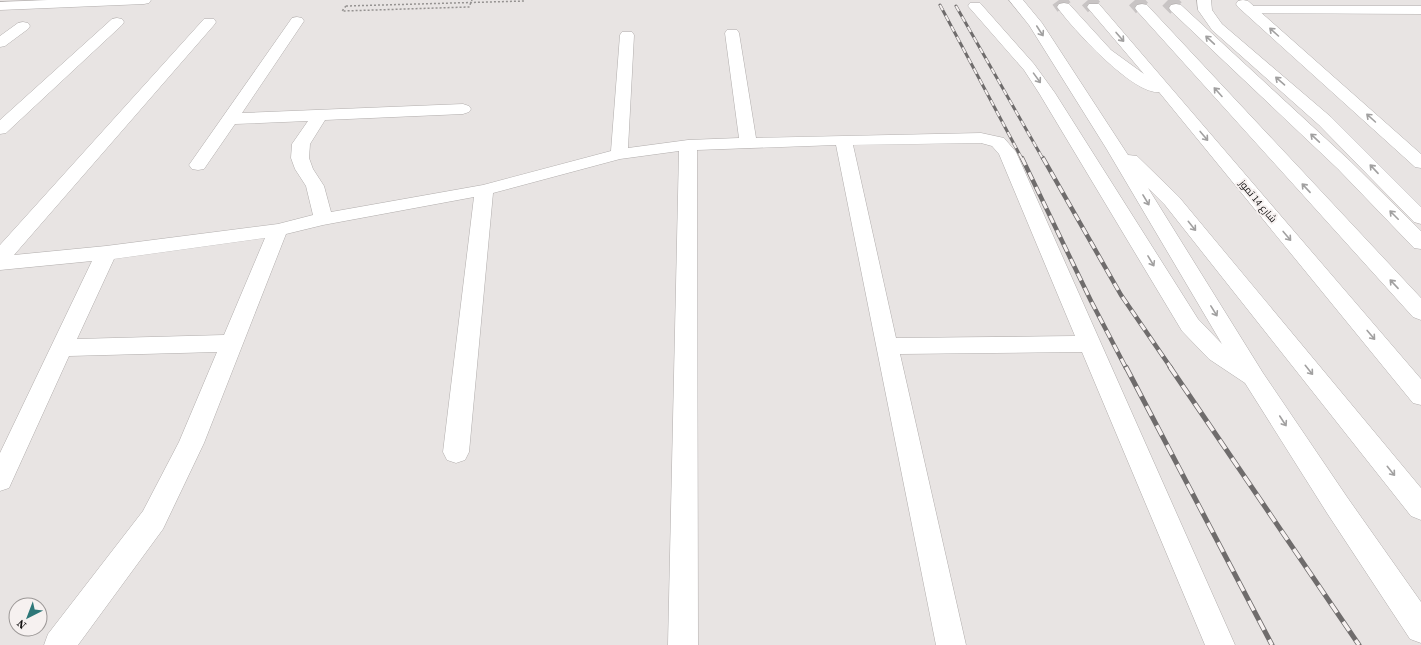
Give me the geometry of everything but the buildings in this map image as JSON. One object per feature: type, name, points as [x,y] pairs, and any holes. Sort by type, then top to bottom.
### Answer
[{"type":"street","points":[[0,0],[21,0]]},
{"type":"street","points":[[0,6],[144,0]]},
{"type":"street","points":[[1016,0],[1035,23],[1115,148],[1255,379],[1337,505],[1421,628]]},
{"type":"street","points":[[1204,0],[1205,10],[1217,27],[1325,120],[1421,218]]},
{"type":"street","points":[[975,6],[1029,67],[1047,93],[1190,325],[1217,353],[1255,379]]},
{"type":"street","points":[[1064,7],[1107,56],[1144,81],[1169,94]]},
{"type":"street","name":"شارع 14 تموز","points":[[1094,7],[1169,94],[1421,396]]},
{"type":"street","points":[[1421,10],[1247,7],[1421,163]]},
{"type":"street","points":[[1142,8],[1421,312]]},
{"type":"street","points":[[1176,8],[1344,165],[1421,243]]},
{"type":"street","points":[[198,166],[228,119],[297,21]]},
{"type":"street","points":[[0,129],[117,22]]},
{"type":"street","points":[[0,258],[209,22]]},
{"type":"street","points":[[0,43],[23,26]]},
{"type":"street","points":[[732,33],[748,143]]},
{"type":"street","points":[[619,154],[627,35]]},
{"type":"street","points":[[228,119],[463,109]]},
{"type":"street","points":[[319,116],[301,144],[300,158],[315,186],[323,219]]},
{"type":"street","points":[[0,263],[106,253],[278,230],[323,219],[484,190],[619,154],[688,145],[843,140],[982,138],[998,142],[1008,152],[1220,645]]},
{"type":"street","points":[[843,140],[951,645]]},
{"type":"street","points":[[683,645],[688,145]]},
{"type":"street","points":[[1115,148],[1145,174],[1172,201],[1421,508]]},
{"type":"street","points":[[456,452],[484,190]]},
{"type":"street","points":[[1394,190],[1421,202]]},
{"type":"street","points":[[59,645],[154,520],[191,443],[278,230]]},
{"type":"street","points":[[0,480],[106,253]]},
{"type":"street","points":[[62,348],[233,343]]},
{"type":"street","points":[[888,346],[1090,344]]},
{"type":"path","points":[[472,0],[469,7],[342,11],[346,6],[525,1]]},
{"type":"tunnel","points":[[1059,0],[1064,7]]},
{"type":"tunnel","points":[[1088,0],[1094,7]]},
{"type":"tunnel","points":[[1135,0],[1142,8]]},
{"type":"tunnel","points":[[1168,0],[1176,8]]},
{"type":"railway","points":[[940,5],[1022,159]]},
{"type":"railway","points":[[956,6],[1043,159]]},
{"type":"railway","points":[[1022,158],[1091,301],[1126,368]]},
{"type":"railway","points":[[1043,158],[1121,295],[1171,368]]},
{"type":"railway","points":[[1126,367],[1272,645]]},
{"type":"railway","points":[[1170,367],[1359,645]]}]
